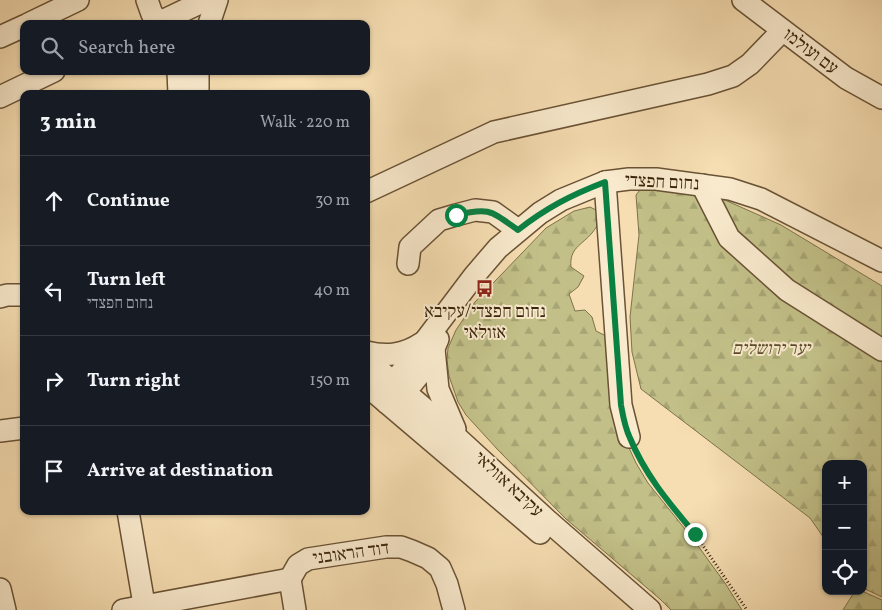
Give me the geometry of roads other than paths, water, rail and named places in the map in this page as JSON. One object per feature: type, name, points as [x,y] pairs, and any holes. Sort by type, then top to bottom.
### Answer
[{"type":"street","points":[[36,20],[78,0]]},
{"type":"street","points":[[146,0],[152,14],[169,18],[206,0]]},
{"type":"street","points":[[210,20],[217,0]]},
{"type":"street","name":"עם ועולמו","points":[[743,0],[846,78],[882,98]]},
{"type":"street","points":[[0,37],[20,28]]},
{"type":"street","points":[[370,190],[494,132],[708,84],[733,76],[750,64],[782,31]]},
{"type":"street","points":[[0,97],[46,75]]},
{"type":"street","points":[[178,75],[179,90]]},
{"type":"street","points":[[198,75],[198,90]]},
{"type":"street","name":"נחום חפצדי","points":[[388,403],[400,387],[426,366],[430,344],[447,313],[474,276],[498,248],[540,213],[561,200],[605,182],[629,178],[656,179],[730,188],[761,199],[882,261]]},
{"type":"street","points":[[605,182],[621,405],[629,437]]},
{"type":"street","points":[[702,185],[729,238],[787,290],[882,350]]},
{"type":"street","points":[[408,264],[410,247],[439,220],[448,217],[475,210],[493,212],[518,230]]},
{"type":"street","points":[[0,297],[20,295]]},
{"type":"street","points":[[370,353],[382,355],[398,354],[430,344],[438,390],[460,441]]},
{"type":"street","name":"עקיבא אזולאי","points":[[370,362],[650,610]]},
{"type":"street","name":"עקיבא אזולאי","points":[[370,388],[629,610]]},
{"type":"street","points":[[0,431],[20,428]]},
{"type":"street","points":[[129,515],[145,608]]},
{"type":"street","name":"דוד הראובני","points":[[123,610],[145,608],[290,579],[298,565],[308,559],[386,547],[401,547],[412,551],[428,558],[440,568],[447,584],[454,610]]},
{"type":"street","points":[[290,579],[296,610]]},
{"type":"street","points":[[0,589],[5,610]]},
{"type":"place","name":"נחום חפצדי/עקיבא אזולאי","points":[[485,289]]},
{"type":"park label","name":"יער ירושלים","points":[[771,349]]}]
